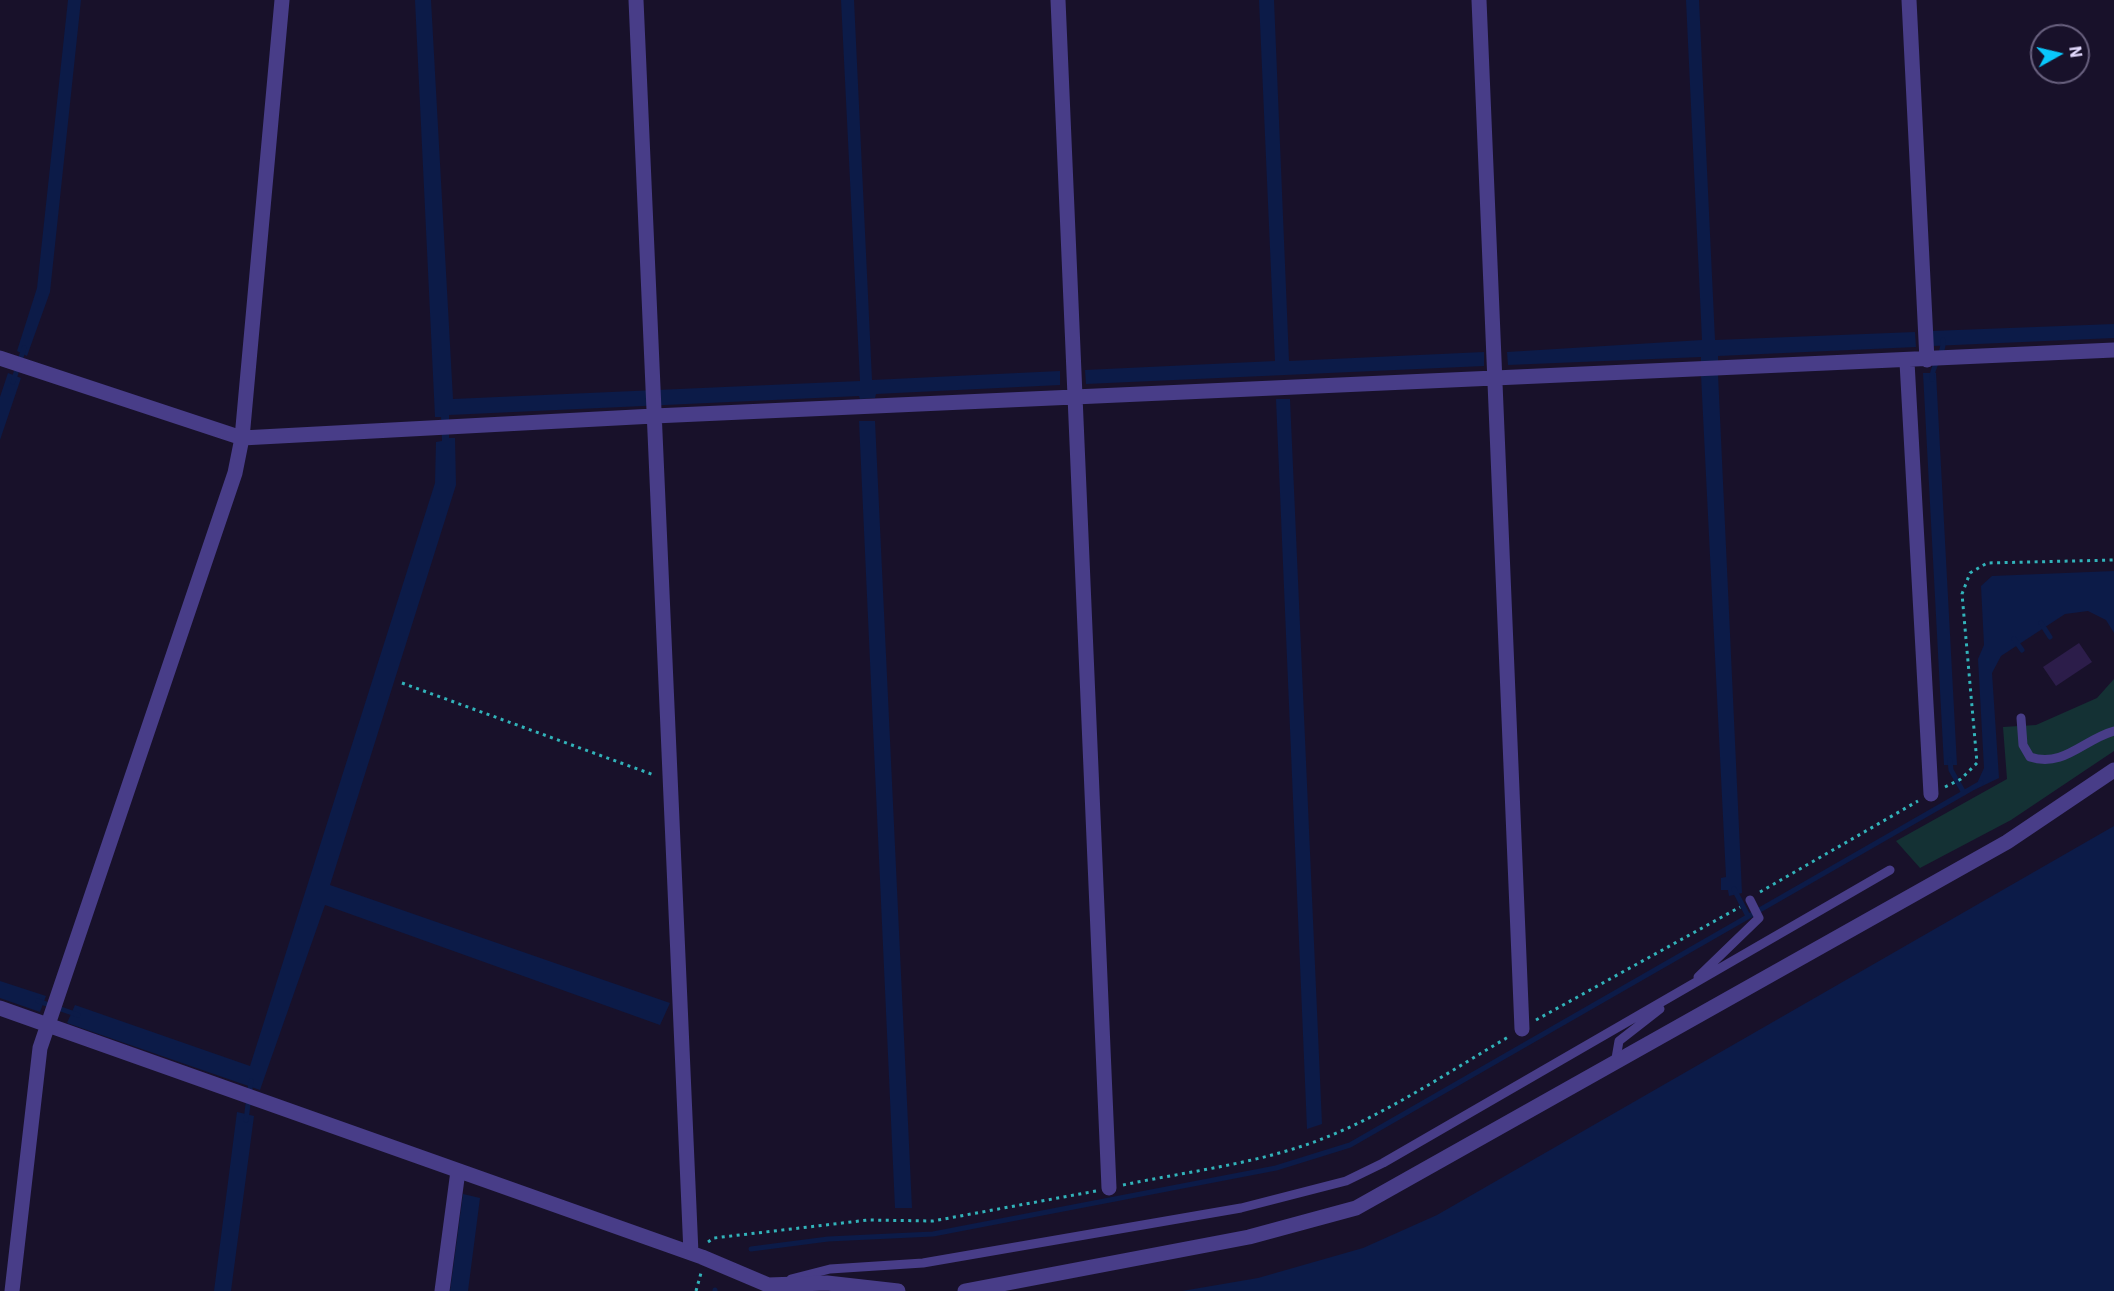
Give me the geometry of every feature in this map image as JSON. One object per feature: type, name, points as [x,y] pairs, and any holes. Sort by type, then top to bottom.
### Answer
[{"type":"street","points":[[12,1291],[40,1048],[235,473],[242,438],[282,0]]},
{"type":"street","points":[[636,0],[691,1253]]},
{"type":"street","points":[[1058,0],[1109,1188]]},
{"type":"street","points":[[1479,0],[1522,1029]]},
{"type":"street","points":[[1909,0],[1931,352]]},
{"type":"street","points":[[0,358],[242,438],[654,416],[1907,362],[1931,352],[2114,350]]},
{"type":"street","points":[[1907,362],[1931,794]]},
{"type":"street","points":[[965,1291],[1249,1237],[1356,1208],[2007,842],[2114,770]]},
{"type":"street","points":[[0,1008],[53,1012],[250,1097],[691,1253],[764,1288],[826,1283],[898,1291]]},
{"type":"street","points":[[442,1291],[458,1171]]},
{"type":"lane","points":[[2021,718],[2023,745],[2030,757],[2042,761],[2066,756],[2114,731]]},
{"type":"lane","points":[[764,1288],[830,1269],[923,1263],[1241,1208],[1346,1181],[1383,1163],[1890,870]]},
{"type":"lane","points":[[1615,1064],[1619,1041],[1687,987],[1759,918],[1750,900]]},
{"type":"path","points":[[1750,900],[1778,880],[1961,779],[1977,763],[1962,594],[1970,573],[1987,563],[2114,560]]},
{"type":"path","points":[[402,683],[670,780]]},
{"type":"path","points":[[1522,1029],[1738,908]]},
{"type":"green space","points":[[2114,679],[2114,751],[2011,820],[1920,868],[1896,841],[2007,779],[2003,727],[2036,725],[2097,698]]},
{"type":"water","points":[[68,0],[81,0],[50,292],[27,356],[17,351],[37,288]]},
{"type":"water","points":[[415,0],[431,0],[453,399],[860,381],[841,0],[854,0],[872,380],[1060,371],[1060,385],[876,394],[875,398],[860,399],[859,396],[449,415],[449,438],[455,438],[456,485],[330,885],[670,1003],[660,1025],[325,905],[260,1090],[67,1023],[75,1005],[250,1066],[435,483],[436,442],[442,441],[441,417],[435,417]]},
{"type":"water","points":[[1259,0],[1274,0],[1289,361],[1484,352],[1484,366],[1086,384],[1085,370],[1275,361]]},
{"type":"water","points":[[1686,0],[1699,0],[1715,340],[1915,332],[1916,347],[1718,356],[1718,364],[1701,364],[1701,357],[1508,365],[1507,352],[1702,340]]},
{"type":"water","points":[[2114,324],[2114,338],[1932,346],[1931,331]]},
{"type":"water","points":[[8,373],[21,378],[0,440],[0,397]]},
{"type":"water","points":[[1923,373],[1936,373],[1957,765],[1944,765]]},
{"type":"water","points":[[1718,374],[1742,893],[1729,896],[1728,890],[1721,890],[1721,878],[1726,877],[1701,375]]},
{"type":"water","points":[[1276,399],[1290,399],[1322,1124],[1307,1129]]},
{"type":"water","points":[[859,421],[875,421],[912,1208],[895,1208]]},
{"type":"water","points":[[2114,571],[2114,633],[2106,620],[2088,611],[2065,614],[2001,656],[1992,673],[1999,778],[1974,790],[1984,768],[1978,659],[1984,645],[1981,586],[1992,576]]},
{"type":"water","points":[[2114,826],[2114,1291],[1182,1291],[1258,1278],[1363,1248],[1437,1215]]},
{"type":"water","points":[[0,981],[46,996],[40,1012],[0,998]]},
{"type":"water","points":[[237,1112],[254,1116],[231,1291],[214,1291]]},
{"type":"water","points":[[463,1194],[480,1198],[468,1291],[450,1291]]},
{"type":"building","points":[[2079,643],[2092,662],[2056,686],[2043,667]]},
{"type":"waterway","points":[[1932,379],[1943,340]]},
{"type":"waterway","points":[[13,382],[24,348]]},
{"type":"waterway","points":[[2041,623],[2050,637]]},
{"type":"waterway","points":[[2014,639],[2022,650]]},
{"type":"waterway","points":[[1950,760],[1951,770],[1964,793]]},
{"type":"waterway","points":[[751,1249],[828,1239],[933,1234],[1276,1168],[1350,1145],[1981,783]]},
{"type":"waterway","points":[[1734,889],[1748,916]]},
{"type":"waterway","points":[[38,1001],[78,1015]]},
{"type":"waterway","points":[[246,1120],[251,1081]]}]
